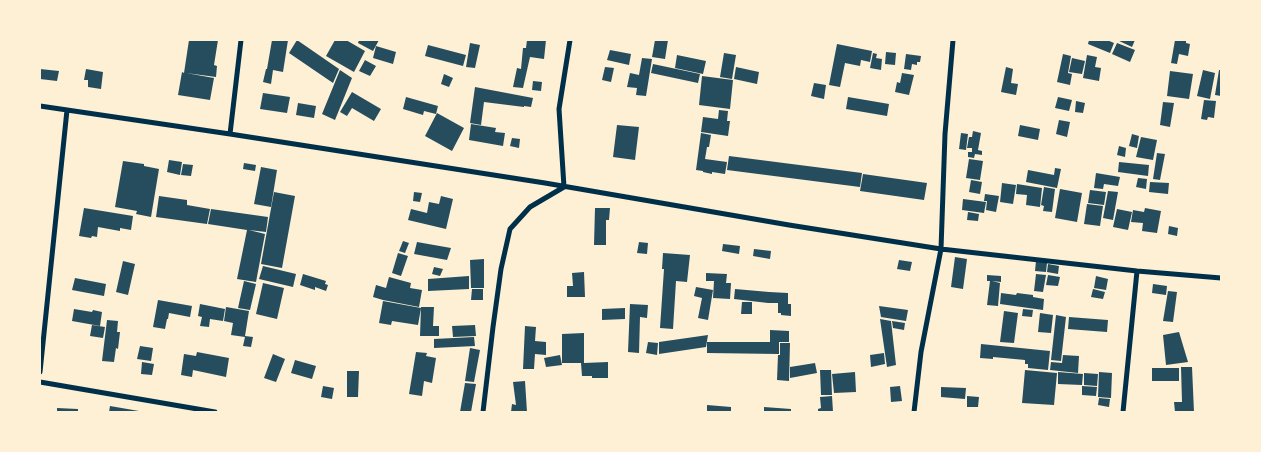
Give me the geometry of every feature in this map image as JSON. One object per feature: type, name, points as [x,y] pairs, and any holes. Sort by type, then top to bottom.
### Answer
[{"type":"street","points":[[230,134],[241,40]]},
{"type":"street","points":[[564,187],[559,109],[570,40]]},
{"type":"street","points":[[914,412],[921,352],[941,249],[945,134],[953,40]]},
{"type":"street","points":[[40,106],[564,187],[941,249],[1136,271],[1221,278]]},
{"type":"street","points":[[40,372],[67,110]]},
{"type":"street","points":[[483,412],[498,288],[510,229],[530,207],[564,187]]},
{"type":"street","points":[[1123,412],[1136,271]]},
{"type":"street","points":[[40,382],[215,412]]},
{"type":"building","points":[[189,40],[218,40],[214,65],[217,66],[216,77],[186,73],[214,78],[210,100],[178,95],[182,72],[184,73]]},
{"type":"building","points":[[272,40],[288,40],[283,72],[273,70],[271,84],[263,82]]},
{"type":"building","points":[[297,40],[339,69],[333,83],[289,53]]},
{"type":"building","points":[[335,40],[346,40],[365,51],[354,72],[326,56]]},
{"type":"building","points":[[359,40],[379,40],[373,51],[358,43]]},
{"type":"building","points":[[527,40],[546,40],[544,59],[530,57],[523,88],[513,87],[517,68],[521,69],[523,48],[526,48]]},
{"type":"building","points":[[655,40],[668,40],[665,59],[652,57]]},
{"type":"building","points":[[1089,40],[1107,40],[1114,43],[1110,53],[1088,44]]},
{"type":"building","points":[[1117,40],[1135,40],[1132,47]]},
{"type":"building","points":[[1175,40],[1186,40],[1186,43],[1190,44],[1188,56],[1179,54],[1177,64],[1171,63]]},
{"type":"building","points":[[470,43],[480,45],[475,68],[466,67]]},
{"type":"building","points":[[1117,43],[1135,50],[1130,62],[1112,54]]},
{"type":"building","points":[[837,44],[872,51],[870,62],[861,60],[860,66],[845,63],[840,87],[829,85]]},
{"type":"building","points":[[428,45],[466,55],[463,66],[425,56]]},
{"type":"building","points":[[376,46],[396,52],[393,64],[373,58]]},
{"type":"building","points":[[610,50],[631,54],[629,65],[607,60]]},
{"type":"building","points":[[886,52],[896,53],[895,65],[885,64]]},
{"type":"building","points":[[724,53],[736,55],[732,79],[720,77]]},
{"type":"building","points":[[873,53],[877,54],[876,58],[882,59],[881,70],[870,68]]},
{"type":"building","points":[[906,54],[921,56],[920,62],[917,62],[917,65],[912,64],[911,70],[904,69]]},
{"type":"building","points":[[1063,54],[1071,56],[1068,73],[1072,74],[1070,85],[1057,82]]},
{"type":"building","points":[[677,55],[706,61],[703,74],[675,68]]},
{"type":"building","points":[[1087,55],[1097,57],[1095,67],[1101,68],[1099,81],[1083,78]]},
{"type":"building","points":[[642,58],[652,59],[646,96],[636,95],[637,88],[627,87],[630,73],[639,75]]},
{"type":"building","points":[[1072,58],[1085,61],[1082,74],[1069,72]]},
{"type":"building","points":[[365,60],[376,66],[370,76],[359,71]]},
{"type":"building","points":[[653,64],[700,74],[698,83],[651,73]]},
{"type":"building","points":[[605,67],[614,68],[611,82],[602,80]]},
{"type":"building","points":[[736,67],[759,72],[757,84],[734,79]]},
{"type":"building","points":[[1006,67],[1013,69],[1011,83],[1018,84],[1016,95],[1001,92]]},
{"type":"building","points":[[40,69],[59,71],[57,81],[40,79]]},
{"type":"building","points":[[86,69],[103,72],[101,89],[88,87],[88,80],[84,80]]},
{"type":"building","points":[[340,70],[352,78],[335,120],[322,114]]},
{"type":"building","points":[[1203,70],[1215,73],[1210,99],[1197,96]]},
{"type":"building","points":[[1219,70],[1221,70],[1221,96],[1215,95]]},
{"type":"building","points":[[1170,71],[1193,74],[1189,99],[1167,96]]},
{"type":"building","points":[[902,73],[914,75],[909,95],[895,92],[897,82],[900,83]]},
{"type":"building","points":[[444,74],[453,78],[449,87],[441,84]]},
{"type":"building","points":[[702,76],[733,80],[730,109],[699,105]]},
{"type":"building","points":[[533,81],[542,82],[541,91],[532,90]]},
{"type":"building","points":[[814,83],[826,85],[824,99],[811,96]]},
{"type":"building","points":[[475,87],[533,98],[531,107],[484,102],[481,125],[470,123]]},
{"type":"building","points":[[352,92],[381,109],[374,121],[352,108],[347,116],[340,112]]},
{"type":"building","points":[[263,93],[290,97],[287,113],[260,109]]},
{"type":"building","points":[[406,97],[438,106],[436,114],[424,111],[423,115],[403,109]]},
{"type":"building","points":[[848,97],[889,104],[887,116],[846,109]]},
{"type":"building","points":[[1058,97],[1072,100],[1069,111],[1055,108]]},
{"type":"building","points":[[1204,100],[1216,101],[1214,118],[1201,119]]},
{"type":"building","points":[[1076,101],[1085,103],[1083,113],[1075,112]]},
{"type":"building","points":[[1163,102],[1174,103],[1170,127],[1160,125]]},
{"type":"building","points":[[298,103],[316,106],[314,118],[296,115]]},
{"type":"building","points":[[719,110],[728,111],[727,121],[730,121],[728,136],[701,132],[703,117],[718,119]]},
{"type":"building","points":[[437,113],[464,128],[452,151],[425,136]]},
{"type":"building","points":[[1059,120],[1070,122],[1067,137],[1056,134]]},
{"type":"building","points":[[471,124],[496,128],[495,132],[505,133],[503,146],[469,140]]},
{"type":"building","points":[[617,125],[639,127],[635,160],[613,157]]},
{"type":"building","points":[[1020,125],[1040,129],[1038,140],[1018,136]]},
{"type":"building","points":[[973,131],[981,133],[978,150],[982,151],[982,155],[975,154],[974,158],[968,157],[968,152],[972,152],[972,148],[967,148],[969,137],[972,137]]},
{"type":"building","points":[[701,133],[711,135],[705,159],[727,162],[725,174],[712,172],[712,174],[696,170]]},
{"type":"building","points":[[961,133],[968,134],[966,150],[959,149]]},
{"type":"building","points":[[1132,134],[1139,136],[1137,148],[1129,146]]},
{"type":"building","points":[[1141,137],[1157,140],[1153,160],[1136,157]]},
{"type":"building","points":[[512,138],[520,139],[519,148],[510,146]]},
{"type":"building","points":[[1119,146],[1126,148],[1125,157],[1117,155]]},
{"type":"building","points":[[1157,153],[1165,154],[1160,180],[1153,179]]},
{"type":"building","points":[[729,156],[862,173],[860,187],[727,170]]},
{"type":"building","points":[[969,159],[983,161],[980,180],[966,178]]},
{"type":"building","points":[[169,160],[182,162],[180,175],[167,172]]},
{"type":"building","points":[[123,161],[144,164],[144,166],[159,169],[151,217],[136,214],[137,211],[115,207]]},
{"type":"building","points":[[1119,162],[1149,165],[1148,176],[1118,172]]},
{"type":"building","points":[[244,163],[256,165],[255,171],[243,169]]},
{"type":"building","points":[[183,164],[193,165],[191,176],[181,175]]},
{"type":"building","points":[[261,167],[277,170],[271,207],[254,204]]},
{"type":"building","points":[[1055,168],[1061,169],[1057,188],[1026,182],[1028,170],[1054,175]]},
{"type":"building","points":[[1096,173],[1120,177],[1118,186],[1104,184],[1103,189],[1094,188]]},
{"type":"building","points":[[863,174],[927,183],[924,200],[860,191]]},
{"type":"building","points":[[1138,178],[1147,179],[1146,189],[1136,187]]},
{"type":"building","points":[[971,180],[982,182],[980,194],[969,192]]},
{"type":"building","points":[[1150,182],[1169,183],[1168,194],[1149,192]]},
{"type":"building","points":[[1002,183],[1016,185],[1013,204],[1000,202]]},
{"type":"building","points":[[1017,184],[1042,188],[1040,207],[1026,205],[1027,195],[1016,194]]},
{"type":"building","points":[[1044,187],[1055,189],[1052,212],[1043,211],[1044,206],[1041,205]]},
{"type":"building","points":[[1060,189],[1082,193],[1077,222],[1055,218]]},
{"type":"building","points":[[1090,190],[1106,192],[1104,205],[1088,203]]},
{"type":"building","points":[[1108,191],[1118,192],[1113,220],[1103,218]]},
{"type":"building","points":[[274,192],[295,196],[282,268],[261,264]]},
{"type":"building","points":[[414,192],[422,193],[420,202],[413,201]]},
{"type":"building","points":[[985,194],[999,196],[996,212],[986,210],[987,201],[984,201]]},
{"type":"building","points":[[159,196],[187,200],[187,205],[210,209],[207,224],[156,217]]},
{"type":"building","points":[[441,196],[453,199],[446,229],[408,220],[411,209],[427,213],[429,202],[439,204]]},
{"type":"building","points":[[963,199],[986,202],[984,213],[962,210]]},
{"type":"building","points":[[1087,204],[1103,206],[1100,226],[1084,224]]},
{"type":"building","points":[[84,208],[133,216],[131,230],[120,228],[120,231],[98,227],[97,237],[79,236]]},
{"type":"building","points":[[595,208],[610,208],[609,220],[606,220],[606,245],[594,245]]},
{"type":"building","points":[[1145,208],[1161,211],[1157,233],[1142,231],[1143,223],[1131,222],[1133,210],[1144,212]]},
{"type":"building","points":[[211,209],[268,217],[266,232],[249,230],[265,234],[256,282],[237,279],[247,230],[208,224]]},
{"type":"building","points":[[1117,209],[1132,212],[1128,230],[1113,227]]},
{"type":"building","points":[[968,212],[979,214],[978,221],[967,220]]},
{"type":"building","points":[[1169,226],[1178,228],[1177,236],[1168,234]]},
{"type":"building","points":[[403,241],[409,243],[405,253],[399,251]]},
{"type":"building","points":[[417,242],[451,248],[447,260],[414,254]]},
{"type":"building","points":[[639,242],[648,243],[647,254],[637,253]]},
{"type":"building","points":[[723,244],[740,246],[739,254],[722,251]]},
{"type":"building","points":[[754,249],[771,251],[770,259],[753,256]]},
{"type":"building","points":[[398,253],[408,256],[401,276],[392,273]]},
{"type":"building","points":[[663,253],[690,255],[687,282],[676,281],[673,329],[660,328],[664,269],[662,269]]},
{"type":"building","points":[[955,257],[967,259],[963,289],[951,287]]},
{"type":"building","points":[[484,259],[484,288],[471,288],[470,260]]},
{"type":"building","points":[[899,260],[912,262],[910,271],[897,269]]},
{"type":"building","points":[[123,261],[135,264],[128,295],[116,292]]},
{"type":"building","points":[[1036,261],[1047,263],[1046,272],[1035,271]]},
{"type":"building","points":[[1048,264],[1059,266],[1058,274],[1047,272]]},
{"type":"building","points":[[263,266],[296,274],[293,287],[259,279]]},
{"type":"building","points":[[434,267],[443,269],[440,276],[432,274]]},
{"type":"building","points":[[584,272],[585,297],[567,297],[567,286],[573,286],[572,273]]},
{"type":"building","points":[[706,273],[727,274],[726,283],[731,283],[730,299],[713,298],[714,281],[706,281]]},
{"type":"building","points":[[303,274],[326,281],[325,284],[328,285],[326,291],[300,285]]},
{"type":"building","points":[[1036,274],[1046,275],[1043,292],[1034,291]]},
{"type":"building","points":[[987,275],[1001,276],[1001,282],[992,281],[1000,283],[998,306],[987,305],[990,281],[987,281]]},
{"type":"building","points":[[1048,275],[1060,277],[1058,286],[1046,285]]},
{"type":"building","points":[[469,276],[469,289],[428,291],[428,279]]},
{"type":"building","points":[[1096,276],[1108,279],[1106,290],[1094,288]]},
{"type":"building","points":[[389,277],[411,283],[410,288],[422,290],[419,307],[373,297],[376,285],[386,288]]},
{"type":"building","points":[[75,278],[106,284],[104,296],[72,290]]},
{"type":"building","points":[[244,281],[256,284],[250,310],[238,308]]},
{"type":"building","points":[[263,283],[284,288],[277,319],[256,314]]},
{"type":"building","points":[[1153,284],[1167,286],[1166,295],[1152,293]]},
{"type":"building","points":[[696,287],[713,290],[708,320],[698,318],[702,298],[694,296]]},
{"type":"building","points":[[472,289],[483,289],[483,300],[471,300]]},
{"type":"building","points":[[735,289],[788,293],[788,304],[791,304],[791,316],[778,313],[778,303],[734,299]]},
{"type":"building","points":[[1093,289],[1105,292],[1103,299],[1091,297]]},
{"type":"building","points":[[1168,291],[1177,292],[1173,322],[1163,321]]},
{"type":"building","points":[[1001,293],[1033,295],[1033,297],[1044,299],[1043,310],[1000,304]]},
{"type":"building","points":[[158,300],[192,306],[190,317],[169,313],[165,329],[153,327]]},
{"type":"building","points":[[383,301],[421,308],[418,325],[392,321],[391,325],[379,323]]},
{"type":"building","points":[[742,302],[752,302],[752,314],[741,314]]},
{"type":"building","points":[[200,304],[225,309],[223,321],[210,319],[209,327],[200,326],[202,317],[198,316]]},
{"type":"building","points":[[630,304],[648,305],[647,318],[640,317],[639,353],[628,352]]},
{"type":"building","points":[[879,306],[908,310],[906,321],[881,317]]},
{"type":"building","points":[[226,307],[249,311],[245,336],[253,337],[251,347],[243,346],[245,337],[231,335],[233,323],[224,321]]},
{"type":"building","points":[[421,307],[434,307],[433,326],[439,326],[439,336],[420,336]]},
{"type":"building","points":[[625,308],[625,319],[602,320],[602,309]]},
{"type":"building","points":[[74,309],[102,312],[100,326],[72,321]]},
{"type":"building","points":[[1023,309],[1033,310],[1032,317],[1022,316]]},
{"type":"building","points":[[1004,311],[1018,313],[1014,343],[1000,342]]},
{"type":"building","points":[[1040,313],[1053,315],[1051,333],[1038,332]]},
{"type":"building","points":[[1056,315],[1066,317],[1061,361],[1051,360]]},
{"type":"building","points":[[1069,317],[1108,320],[1107,332],[1068,329]]},
{"type":"building","points":[[880,319],[891,321],[896,365],[887,367]]},
{"type":"building","points":[[107,320],[118,321],[117,332],[120,332],[114,362],[102,361]]},
{"type":"building","points":[[892,321],[905,323],[904,330],[893,328]]},
{"type":"building","points":[[92,325],[105,327],[103,338],[90,336]]},
{"type":"building","points":[[475,325],[476,336],[453,337],[452,326]]},
{"type":"building","points":[[525,326],[536,327],[535,341],[546,342],[546,355],[535,354],[534,369],[523,369]]},
{"type":"building","points":[[770,330],[789,331],[789,342],[779,342],[779,354],[707,353],[707,342],[770,342]]},
{"type":"building","points":[[1179,332],[1188,362],[1166,365],[1163,335]]},
{"type":"building","points":[[584,333],[584,363],[608,362],[608,378],[582,376],[581,363],[562,363],[562,334]]},
{"type":"building","points":[[708,335],[706,347],[659,354],[659,342]]},
{"type":"building","points":[[474,337],[475,346],[434,348],[434,339]]},
{"type":"building","points":[[648,342],[658,343],[657,355],[646,353]]},
{"type":"building","points":[[780,343],[790,343],[789,381],[777,380]]},
{"type":"building","points":[[981,344],[1050,351],[1048,370],[1028,368],[1025,360],[993,357],[993,359],[980,358]]},
{"type":"building","points":[[140,346],[153,348],[151,361],[137,359]]},
{"type":"building","points":[[470,348],[480,350],[474,382],[465,381]]},
{"type":"building","points":[[197,352],[229,358],[226,377],[193,370],[192,377],[181,375],[184,354],[196,356]]},
{"type":"building","points":[[416,352],[427,353],[426,356],[436,358],[432,383],[424,381],[422,396],[409,394]]},
{"type":"building","points":[[884,353],[885,364],[871,367],[870,355]]},
{"type":"building","points":[[273,354],[285,359],[276,382],[264,378]]},
{"type":"building","points":[[560,355],[562,365],[546,367],[544,358]]},
{"type":"building","points":[[1063,355],[1079,356],[1078,373],[1050,370],[1051,362],[1062,363]]},
{"type":"building","points":[[295,360],[316,366],[312,379],[291,373]]},
{"type":"building","points":[[142,362],[154,364],[152,375],[141,374]]},
{"type":"building","points":[[815,363],[817,373],[790,378],[790,367]]},
{"type":"building","points":[[1181,367],[1192,367],[1194,412],[1175,412],[1174,402],[1182,402]]},
{"type":"building","points":[[1152,368],[1179,368],[1179,381],[1152,381]]},
{"type":"building","points":[[820,370],[831,370],[832,395],[821,395]]},
{"type":"building","points":[[1025,370],[1057,373],[1054,405],[1022,403]]},
{"type":"building","points":[[347,371],[359,371],[358,397],[347,397]]},
{"type":"building","points":[[855,372],[856,392],[834,393],[832,374]]},
{"type":"building","points":[[1058,372],[1083,374],[1082,385],[1058,384]]},
{"type":"building","points":[[1099,372],[1112,373],[1111,398],[1098,397]]},
{"type":"building","points":[[1084,373],[1098,374],[1097,386],[1084,385]]},
{"type":"building","points":[[525,381],[527,412],[511,412],[512,404],[516,405],[513,382]]},
{"type":"building","points":[[465,383],[476,384],[471,412],[460,412]]},
{"type":"building","points":[[323,386],[334,388],[332,399],[321,397]]},
{"type":"building","points":[[900,386],[902,401],[891,402],[890,387]]},
{"type":"building","points":[[1082,386],[1097,387],[1096,396],[1082,395]]},
{"type":"building","points":[[941,387],[966,388],[965,399],[941,397]]},
{"type":"building","points":[[832,396],[833,412],[818,412],[818,409],[821,408],[820,397]]},
{"type":"building","points":[[967,396],[979,397],[978,407],[967,407]]},
{"type":"building","points":[[1099,398],[1110,399],[1109,407],[1098,405]]},
{"type":"building","points":[[707,405],[731,407],[731,412],[707,412]]},
{"type":"building","points":[[110,406],[139,411],[139,412],[109,412]]},
{"type":"building","points":[[764,407],[791,409],[791,412],[764,412]]},
{"type":"building","points":[[57,408],[78,409],[78,412],[57,412]]}]
